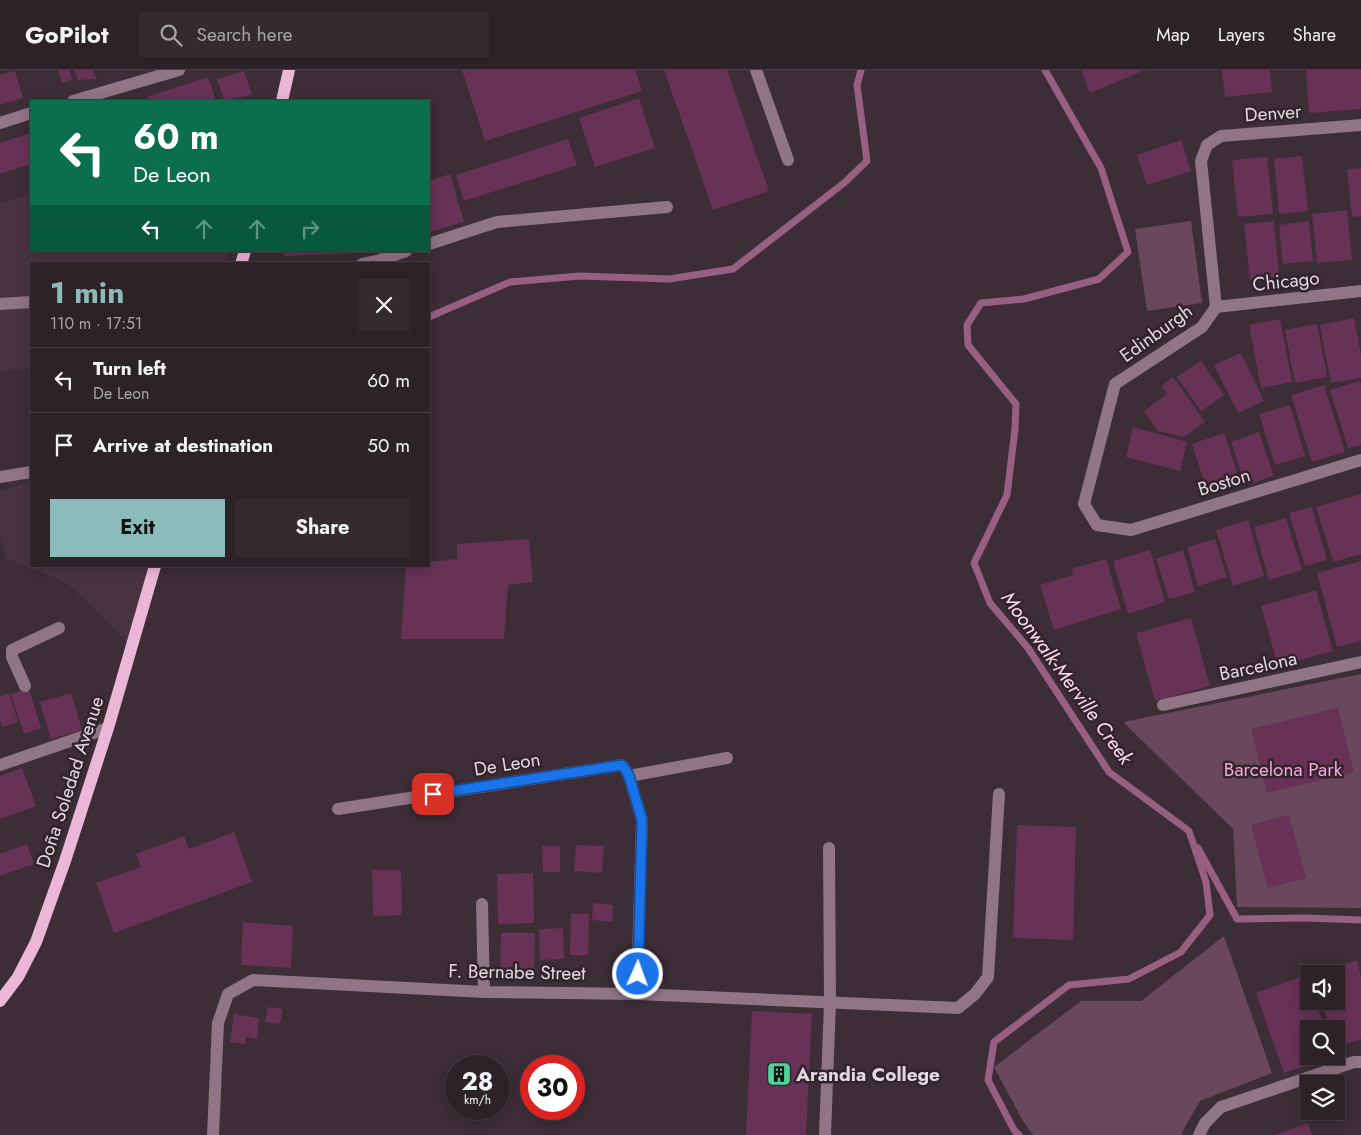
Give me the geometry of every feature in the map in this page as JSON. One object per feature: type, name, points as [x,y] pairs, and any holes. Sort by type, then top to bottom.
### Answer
[{"type":"main road","points":[[282,100],[289,70]]},
{"type":"main road","name":"Doña Soledad Avenue","points":[[0,1001],[18,977],[36,942],[65,861],[108,728],[154,567]]},
{"type":"street","points":[[75,100],[179,70]]},
{"type":"street","points":[[756,70],[788,160]]},
{"type":"street","points":[[0,122],[30,113]]},
{"type":"street","name":"Denver","points":[[1201,161],[1207,145],[1221,136],[1361,125]]},
{"type":"street","name":"Edinburgh","points":[[1097,525],[1084,504],[1116,384],[1202,327],[1216,307],[1201,161]]},
{"type":"street","points":[[430,244],[497,222],[667,207]]},
{"type":"street","points":[[371,262],[403,252]]},
{"type":"street","name":"Chicago","points":[[1216,307],[1361,291]]},
{"type":"street","points":[[0,304],[30,302]]},
{"type":"street","name":"Boston","points":[[1097,525],[1131,530],[1361,460]]},
{"type":"street","points":[[0,477],[30,472]]},
{"type":"street","points":[[25,686],[12,657],[12,650],[59,628]]},
{"type":"street","name":"Barcelona","points":[[1163,706],[1361,662]]},
{"type":"street","points":[[0,765],[108,728]]},
{"type":"street","name":"De Leon","points":[[338,809],[726,758]]},
{"type":"street","points":[[625,771],[642,820],[637,994]]},
{"type":"street","name":"F. Bernabe Street","points":[[213,1135],[218,1023],[228,994],[253,980],[484,992],[637,994],[958,1008],[975,994],[988,977],[999,794]]},
{"type":"street","points":[[825,1135],[830,1002],[829,848]]},
{"type":"street","points":[[482,904],[484,992]]},
{"type":"street","points":[[1200,1135],[1205,1124],[1221,1107],[1354,1062],[1361,1062]]},
{"type":"shaded area","points":[[30,194],[30,252],[229,252],[226,262],[30,262],[30,368],[0,371],[0,203]]},
{"type":"shaded area","points":[[30,483],[30,567],[149,567],[127,642],[67,583],[6,558],[0,537],[0,490]]},
{"type":"green space","points":[[1191,221],[1202,303],[1147,311],[1135,229]]},
{"type":"green space","name":"Barcelona Park","points":[[1361,674],[1361,908],[1237,907],[1233,829],[1123,722]]},
{"type":"green space","points":[[1224,936],[1272,1073],[1200,1101],[1182,1132],[1183,1135],[1033,1135],[1023,1121],[994,1067],[1081,1001],[1141,1001]]},
{"type":"building","points":[[58,70],[70,70],[72,80],[62,83]]},
{"type":"building","points":[[74,70],[93,70],[97,79],[78,80]]},
{"type":"building","points":[[462,70],[635,70],[642,91],[485,141]]},
{"type":"building","points":[[664,70],[727,70],[769,191],[713,210]]},
{"type":"building","points":[[1081,70],[1145,70],[1090,93]]},
{"type":"building","points":[[1222,70],[1270,70],[1272,92],[1225,97]]},
{"type":"building","points":[[1306,70],[1361,70],[1361,109],[1309,113]]},
{"type":"building","points":[[15,71],[23,98],[0,105],[0,75]]},
{"type":"building","points":[[244,71],[252,95],[224,100],[217,79]]},
{"type":"building","points":[[208,77],[216,100],[148,100],[147,97]]},
{"type":"building","points":[[639,98],[655,148],[595,167],[579,118]]},
{"type":"building","points":[[30,133],[30,164],[0,174],[0,143]]},
{"type":"building","points":[[568,139],[577,165],[464,201],[456,175]]},
{"type":"building","points":[[1181,140],[1191,171],[1147,185],[1137,155]]},
{"type":"building","points":[[1302,156],[1308,211],[1279,214],[1274,159]]},
{"type":"building","points":[[1267,157],[1273,214],[1238,217],[1232,160]]},
{"type":"building","points":[[1361,168],[1361,216],[1352,217],[1347,169]]},
{"type":"building","points":[[450,174],[464,222],[430,232],[430,181]]},
{"type":"building","points":[[1347,210],[1352,260],[1317,263],[1312,214]]},
{"type":"building","points":[[1274,221],[1279,277],[1250,280],[1244,224]]},
{"type":"building","points":[[1309,221],[1313,261],[1283,264],[1279,225]]},
{"type":"building","points":[[283,252],[355,252],[355,253],[284,256]]},
{"type":"building","points":[[1354,318],[1361,355],[1361,378],[1331,383],[1320,325]]},
{"type":"building","points":[[1280,319],[1292,382],[1261,388],[1249,325]]},
{"type":"building","points":[[1317,324],[1327,377],[1295,383],[1285,330]]},
{"type":"building","points":[[1241,353],[1264,401],[1238,413],[1214,365]]},
{"type":"building","points":[[1201,361],[1224,395],[1201,411],[1177,377]]},
{"type":"building","points":[[1173,377],[1205,422],[1184,437],[1158,431],[1144,411],[1167,394],[1161,386]]},
{"type":"building","points":[[1360,381],[1361,445],[1348,448],[1330,390]]},
{"type":"building","points":[[1324,385],[1345,452],[1312,462],[1291,395]]},
{"type":"building","points":[[1290,405],[1305,456],[1275,465],[1259,414]]},
{"type":"building","points":[[1133,427],[1187,442],[1180,471],[1126,457]]},
{"type":"building","points":[[1259,432],[1274,476],[1245,485],[1231,442]]},
{"type":"building","points":[[1224,433],[1240,482],[1208,493],[1192,444]]},
{"type":"building","points":[[1361,494],[1361,554],[1333,562],[1316,507]]},
{"type":"building","points":[[1312,507],[1327,560],[1305,566],[1289,513]]},
{"type":"building","points":[[1286,518],[1302,570],[1269,580],[1254,527]]},
{"type":"building","points":[[1248,520],[1264,576],[1233,586],[1216,530]]},
{"type":"building","points":[[529,539],[533,582],[508,585],[504,639],[401,639],[406,567],[430,567],[430,562],[457,559],[457,544]]},
{"type":"building","points":[[1215,539],[1227,577],[1198,586],[1187,547]]},
{"type":"building","points":[[1150,550],[1165,602],[1128,614],[1113,561]]},
{"type":"building","points":[[1183,550],[1195,592],[1169,599],[1156,559]]},
{"type":"building","points":[[1106,559],[1121,609],[1054,630],[1040,585],[1073,575],[1071,569]]},
{"type":"building","points":[[1361,561],[1361,641],[1337,647],[1317,573]]},
{"type":"building","points":[[1316,590],[1333,651],[1278,666],[1261,606]]},
{"type":"building","points":[[1191,618],[1210,686],[1155,701],[1136,633]]},
{"type":"building","points":[[29,689],[41,728],[24,734],[11,694]]},
{"type":"building","points":[[9,693],[18,722],[2,727],[0,696]]},
{"type":"building","points":[[71,693],[82,730],[51,739],[40,702]]},
{"type":"building","points":[[1338,708],[1354,772],[1267,793],[1251,729]]},
{"type":"building","points":[[22,768],[36,806],[0,819],[0,776]]},
{"type":"building","points":[[1289,815],[1306,878],[1268,888],[1251,825]]},
{"type":"building","points":[[1017,825],[1076,827],[1073,940],[1013,938]]},
{"type":"building","points":[[234,832],[252,882],[114,933],[96,883],[141,867],[136,854],[184,836],[189,849]]},
{"type":"building","points":[[27,844],[34,864],[0,876],[0,854]]},
{"type":"building","points":[[576,845],[604,846],[602,873],[574,871]]},
{"type":"building","points":[[542,846],[560,846],[560,872],[543,872]]},
{"type":"building","points":[[372,870],[401,870],[402,915],[373,916]]},
{"type":"building","points":[[533,873],[534,923],[498,924],[497,874]]},
{"type":"building","points":[[593,903],[613,905],[612,922],[592,920]]},
{"type":"building","points":[[571,914],[589,914],[588,955],[570,955]]},
{"type":"building","points":[[243,922],[293,926],[291,968],[241,965]]},
{"type":"building","points":[[563,928],[564,959],[540,960],[539,929]]},
{"type":"building","points":[[501,933],[535,933],[534,971],[500,971]]},
{"type":"building","points":[[1357,960],[1361,978],[1361,1039],[1345,1044],[1345,1020],[1327,1020],[1324,1010],[1345,1010],[1345,965],[1342,965]]},
{"type":"building","points":[[1300,977],[1300,1010],[1318,1010],[1322,1020],[1300,1020],[1300,1065],[1308,1065],[1284,1073],[1256,993]]},
{"type":"building","points":[[268,1007],[283,1009],[280,1024],[265,1022]]},
{"type":"building","name":"Arandia College","points":[[752,1011],[812,1014],[806,1135],[746,1135]]},
{"type":"building","points":[[234,1014],[259,1018],[257,1039],[246,1037],[245,1044],[230,1042]]},
{"type":"building","points":[[1308,1123],[1312,1135],[1275,1135]]},
{"type":"waterway","name":"Moonwalk-Merville Creek","points":[[430,317],[510,282],[580,276],[669,279],[733,269],[844,183],[867,161],[857,85],[861,70]]},
{"type":"waterway","name":"Moonwalk-Merville Creek","points":[[1019,1135],[1014,1130],[988,1080],[994,1042],[1069,985],[1129,979],[1181,952],[1210,915],[1206,882],[1189,831],[1109,772],[1028,648],[990,603],[974,563],[1007,495],[1016,404],[968,345],[967,325],[981,303],[1024,299],[1099,279],[1128,252],[1101,168],[1045,70]]},
{"type":"waterway","name":"Moonwalk-Merville Creek","points":[[1198,848],[1237,919],[1305,918],[1361,920]]},
{"type":"place","name":"Arandia College","points":[[779,1074]]},
{"type":"route","points":[[433,794],[622,765],[629,776],[642,820],[638,974]]}]
